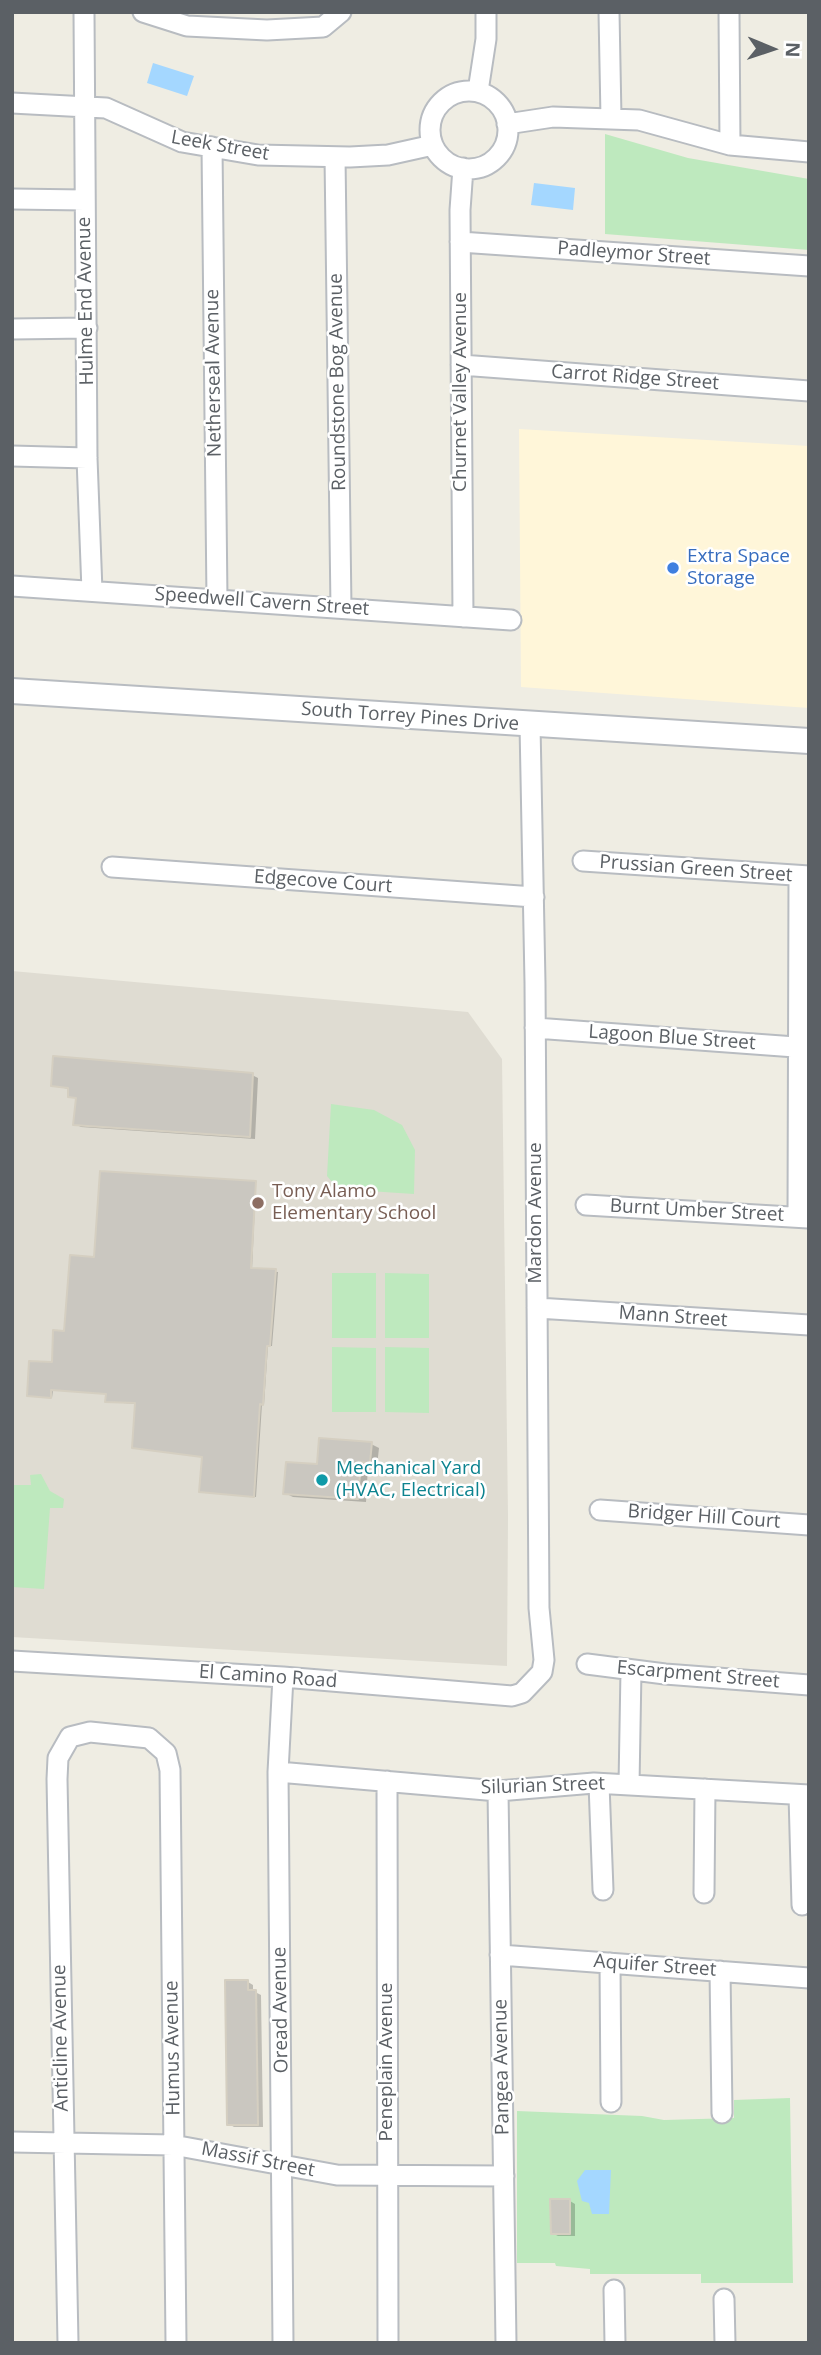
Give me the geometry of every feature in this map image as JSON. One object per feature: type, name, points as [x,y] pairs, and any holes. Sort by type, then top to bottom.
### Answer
[{"type":"street","name":"Hulme End Avenue","points":[[84,12],[87,458],[92,591]]},
{"type":"street","points":[[143,12],[187,26],[267,30],[323,27],[340,14]]},
{"type":"street","points":[[478,92],[486,39],[486,12]]},
{"type":"street","points":[[610,12],[611,118]]},
{"type":"street","points":[[729,12],[730,145]]},
{"type":"street","points":[[466,90],[478,92],[498,103],[507,124],[507,136],[496,157],[487,164],[463,168],[451,164],[433,145],[431,120],[444,100],[466,90]]},
{"type":"street","name":"Leek Street","points":[[12,103],[106,108],[134,119],[161,135],[258,155],[388,155],[433,145]]},
{"type":"street","points":[[507,124],[530,118],[639,120],[730,145],[809,152]]},
{"type":"street","name":"Netherseal Avenue","points":[[212,147],[216,599]]},
{"type":"street","name":"Roundstone Bog Avenue","points":[[335,157],[341,608]]},
{"type":"street","name":"Churnet Valley Avenue","points":[[463,168],[460,242],[463,617]]},
{"type":"street","points":[[12,199],[85,200]]},
{"type":"street","name":"Padleymor Street","points":[[460,242],[809,266]]},
{"type":"street","points":[[12,329],[87,328]]},
{"type":"street","name":"Carrot Ridge Street","points":[[461,365],[809,391]]},
{"type":"street","points":[[12,456],[87,458]]},
{"type":"street","name":"Speedwell Cavern Street","points":[[12,586],[511,620]]},
{"type":"street","name":"South Torrey Pines Drive","points":[[12,691],[809,741]]},
{"type":"street","name":"Mardon Avenue","points":[[522,1693],[541,1672],[544,1660],[539,1608],[534,897],[530,725]]},
{"type":"street","name":"Prussian Green Street","points":[[583,861],[804,876]]},
{"type":"street","name":"Edgecove Court","points":[[112,867],[534,897]]},
{"type":"street","points":[[803,1217],[804,876]]},
{"type":"street","name":"Lagoon Blue Street","points":[[535,1028],[804,1047]]},
{"type":"street","name":"Burnt Umber Street","points":[[586,1205],[803,1217]]},
{"type":"street","name":"Mann Street","points":[[537,1308],[809,1325]]},
{"type":"street","name":"Bridger Hill Court","points":[[600,1510],[809,1525]]},
{"type":"street","name":"El Camino Road","points":[[12,1661],[283,1676],[512,1696],[522,1693]]},
{"type":"street","name":"Escarpment Street","points":[[587,1664],[809,1685]]},
{"type":"street","points":[[629,1785],[631,1670]]},
{"type":"street","name":"Oread Avenue","points":[[283,1676],[278,1772],[283,2343]]},
{"type":"street","name":"Humus Avenue","points":[[70,1737],[78,1732],[90,1732],[149,1738],[166,1753],[170,1775],[176,2343]]},
{"type":"street","name":"Anticline Avenue","points":[[68,2343],[57,1779],[58,1758],[70,1737]]},
{"type":"street","name":"Silurian Street","points":[[278,1772],[498,1791],[599,1784],[804,1795]]},
{"type":"street","name":"Peneplain Avenue","points":[[387,1781],[388,2343]]},
{"type":"street","points":[[599,1784],[603,1890]]},
{"type":"street","points":[[704,1893],[705,1789]]},
{"type":"street","name":"Pangea Avenue","points":[[498,1791],[506,2343]]},
{"type":"street","points":[[802,1905],[804,1795]]},
{"type":"street","name":"Aquifer Street","points":[[500,1955],[809,1978]]},
{"type":"street","points":[[610,1963],[611,2102]]},
{"type":"street","points":[[720,1971],[722,2113]]},
{"type":"street","name":"Massif Street","points":[[12,2142],[173,2145],[337,2175],[504,2176]]},
{"type":"street","points":[[614,2290],[615,2343]]},
{"type":"street","points":[[724,2299],[725,2343]]},
{"type":"shaded area","points":[[519,429],[809,446],[809,708],[521,687]]},
{"type":"shaded area","name":"Tony Alamo Elementary School","points":[[12,971],[468,1012],[502,1059],[508,1516],[507,1666],[12,1637]]},
{"type":"green space","points":[[605,134],[688,158],[809,179],[809,250],[605,234]]},
{"type":"green space","points":[[331,1104],[374,1110],[402,1125],[415,1150],[414,1194],[338,1189],[327,1176]]},
{"type":"green space","points":[[332,1273],[376,1273],[376,1338],[332,1338]]},
{"type":"green space","points":[[385,1273],[429,1274],[429,1338],[385,1338]]},
{"type":"green space","points":[[332,1347],[376,1348],[376,1412],[332,1412]]},
{"type":"green space","points":[[385,1347],[429,1348],[429,1413],[385,1412]]},
{"type":"green space","points":[[41,1474],[50,1491],[64,1499],[63,1508],[50,1508],[44,1589],[12,1587],[12,1485],[31,1485],[30,1475]]},
{"type":"green space","points":[[790,2098],[793,2283],[701,2283],[701,2274],[590,2274],[590,2269],[556,2266],[555,2263],[517,2263],[517,2111],[642,2116],[664,2120],[734,2118],[734,2100]]},
{"type":"water","points":[[153,63],[194,76],[187,96],[147,83]]},
{"type":"water","points":[[534,183],[575,188],[573,210],[531,205]]},
{"type":"water","points":[[585,2170],[611,2170],[609,2214],[592,2214],[589,2203],[582,2201],[577,2181]]},
{"type":"building","points":[[53,1056],[253,1073],[250,1137],[73,1125],[76,1098],[68,1097],[68,1088],[51,1086]]},
{"type":"building","name":"Tony Alamo Elementary School","points":[[100,1171],[256,1181],[251,1268],[276,1269],[263,1405],[260,1404],[254,1497],[199,1492],[202,1457],[132,1448],[135,1403],[105,1402],[106,1394],[51,1390],[51,1398],[27,1396],[29,1361],[52,1362],[53,1330],[64,1331],[70,1255],[94,1257]]},
{"type":"building","name":"Mechanical Yard (HVAC, Electrical)","points":[[319,1438],[372,1442],[370,1463],[361,1462],[358,1499],[283,1494],[286,1462],[317,1464]]},
{"type":"building","points":[[225,1980],[248,1980],[248,1990],[256,1990],[258,2125],[227,2125]]},
{"type":"building","points":[[550,2199],[570,2199],[570,2234],[551,2234]]},
{"type":"place","name":"Extra Space Storage","points":[[673,568]]},
{"type":"place","name":"Tony Alamo Elementary School","points":[[258,1203]]},
{"type":"place","name":"Mechanical Yard (HVAC, Electrical)","points":[[322,1480]]}]
